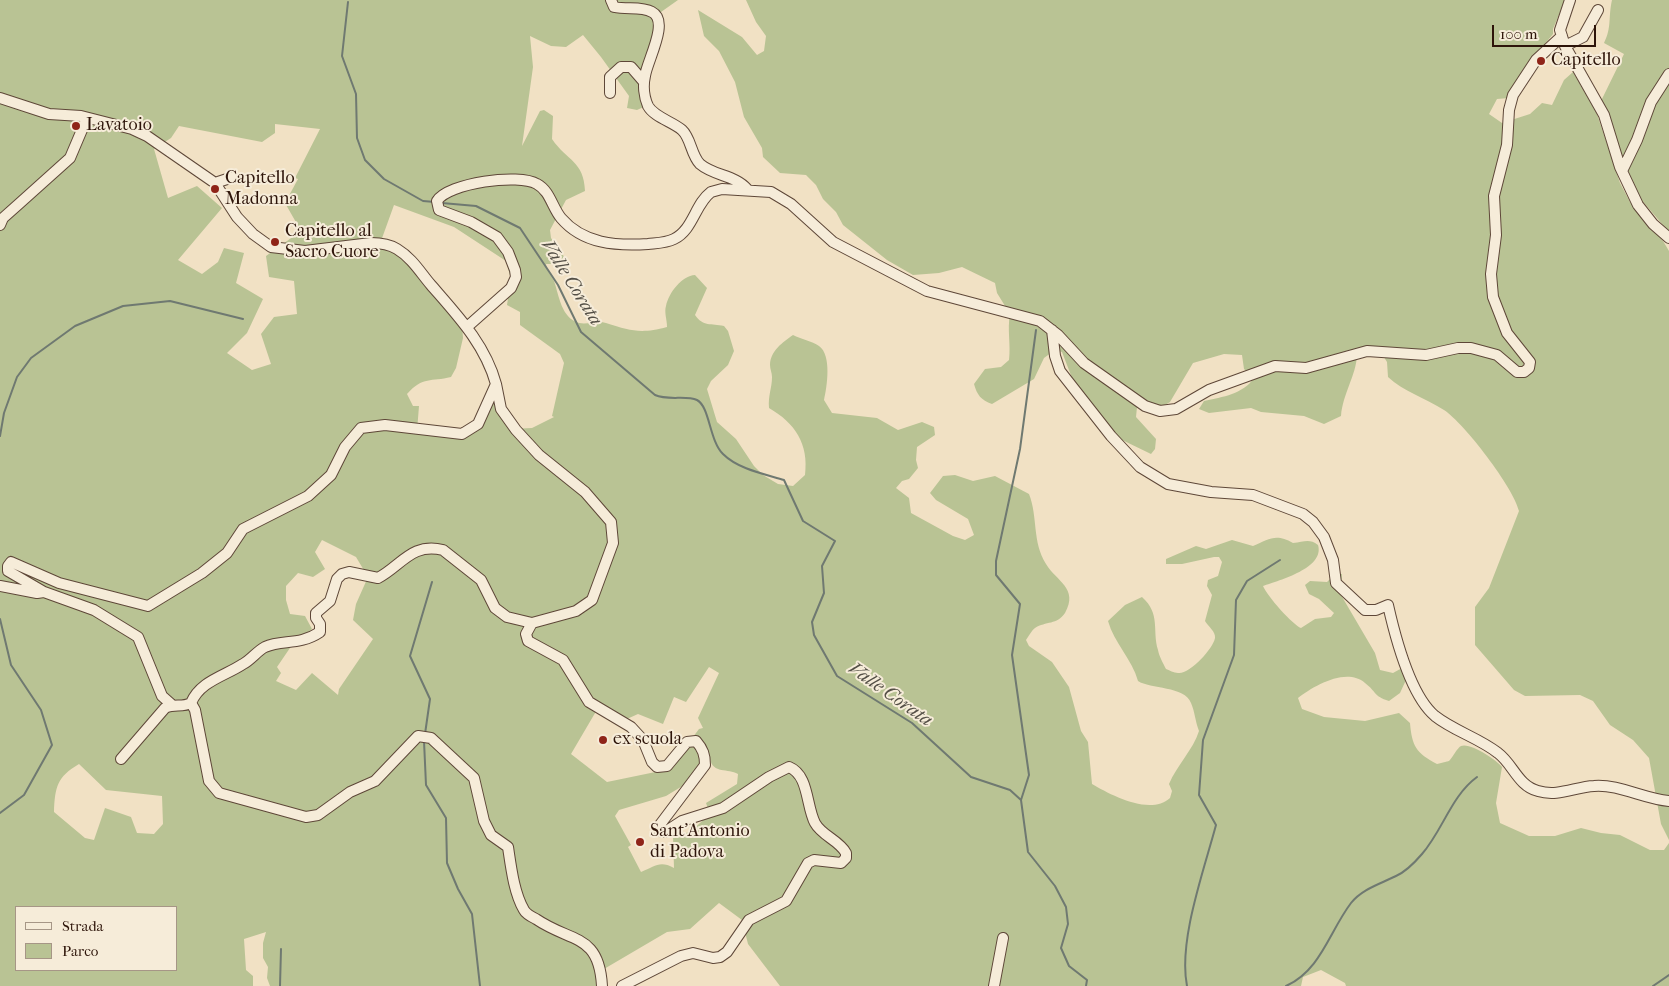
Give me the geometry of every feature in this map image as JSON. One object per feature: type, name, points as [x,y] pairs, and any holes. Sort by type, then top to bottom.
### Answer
[{"type":"street","points":[[611,0],[614,7],[648,10],[655,13],[658,19],[658,30],[644,82],[644,92],[650,108],[684,132],[700,163],[712,171],[741,182],[747,189]]},
{"type":"street","points":[[1570,0],[1561,27],[1564,41],[1604,115],[1622,171],[1638,205],[1653,224],[1669,238]]},
{"type":"street","points":[[467,327],[511,288],[516,278],[515,270],[508,252],[500,240],[464,218],[441,212],[436,206],[437,201],[444,194],[477,183],[520,180],[534,182],[542,187],[560,217],[575,230],[596,240],[614,244],[636,245],[673,240],[688,225],[705,197],[711,192],[722,189],[747,189],[771,192],[784,198],[833,242],[927,291],[1035,318],[1052,330],[1084,363],[1138,402],[1160,411],[1176,409],[1209,390],[1276,366],[1312,367],[1367,351],[1426,355],[1458,348],[1471,348],[1497,355],[1517,372],[1524,372],[1529,368],[1530,362],[1507,333],[1491,286],[1496,235],[1494,196],[1507,145],[1509,110],[1513,95],[1536,60],[1564,41],[1583,37],[1598,10]]},
{"type":"street","points":[[610,92],[610,77],[621,67],[630,66],[644,82]]},
{"type":"street","points":[[1622,171],[1637,140],[1651,102],[1669,74]]},
{"type":"street","points":[[0,98],[49,114],[87,118],[139,132],[159,143],[196,172],[215,183],[237,217],[253,234],[271,247],[296,252],[356,243],[389,245],[416,264],[482,348],[496,384],[501,409],[516,430],[539,455],[586,492],[611,522],[613,543],[592,600],[576,611],[532,623],[507,617],[495,608],[481,580],[443,550],[435,548],[409,554],[378,578],[349,572],[342,574],[337,579],[330,601],[316,613],[316,618],[320,624],[320,632],[310,638],[265,647],[244,664],[212,680],[194,695],[191,703],[185,706],[171,704],[162,696],[138,637],[94,610],[44,592],[8,571],[8,566],[11,562],[59,583],[148,606],[202,573],[227,553],[243,529],[308,496],[331,475],[345,447],[361,428],[385,425],[462,434],[478,424],[496,384]]},
{"type":"street","points":[[0,225],[3,218],[70,158],[87,118]]},
{"type":"street","points":[[215,183],[233,177]]},
{"type":"street","points":[[1052,330],[1055,356],[1060,372],[1111,436],[1140,466],[1168,484],[1211,492],[1253,494],[1303,514],[1313,522],[1324,537],[1333,560],[1336,583],[1365,610],[1376,610],[1388,605],[1396,642],[1422,701],[1436,716],[1497,752],[1509,762],[1525,785],[1537,791],[1549,793],[1566,793],[1595,786],[1669,801]]},
{"type":"street","points":[[0,586],[37,593],[44,592]]},
{"type":"street","points":[[532,623],[526,634],[528,641],[563,660],[589,702],[631,727],[643,740],[652,762],[657,767],[667,766],[688,742],[696,741],[702,746],[705,765],[659,826],[660,831],[665,832],[682,820],[724,808],[789,767],[798,771],[802,779],[815,824],[846,853],[846,858],[840,863],[814,860],[808,862],[786,901],[749,920],[727,952],[720,957],[713,958],[692,954],[681,956],[622,986]]},
{"type":"street","points":[[191,703],[195,710],[209,781],[219,793],[306,816],[318,815],[350,792],[375,781],[405,748],[424,737],[474,778],[484,821],[491,835],[508,847],[516,888],[524,912],[548,927],[580,940],[595,953],[601,968],[602,986]]},
{"type":"street","points":[[122,759],[165,708],[171,704]]},
{"type":"street","points":[[994,986],[1003,938]]},
{"type":"green space","points":[[0,0],[678,0],[661,12],[656,24],[646,77],[648,105],[637,110],[627,108],[629,96],[583,35],[566,47],[551,46],[530,36],[533,67],[522,146],[540,111],[544,110],[553,116],[552,139],[578,167],[584,181],[585,191],[566,200],[550,230],[551,238],[565,258],[557,269],[553,264],[546,264],[564,311],[579,323],[603,322],[636,331],[667,327],[665,308],[670,295],[685,278],[695,275],[707,288],[695,315],[704,323],[724,326],[728,331],[734,351],[728,365],[711,381],[707,389],[717,422],[736,439],[754,466],[763,475],[778,484],[793,486],[805,475],[805,454],[798,436],[786,420],[769,408],[772,355],[778,347],[793,335],[816,344],[823,350],[826,356],[828,372],[824,400],[832,413],[877,418],[898,430],[922,422],[934,427],[935,435],[917,447],[916,460],[918,468],[909,479],[902,481],[896,488],[909,498],[911,513],[953,536],[965,540],[974,535],[968,519],[936,500],[930,493],[943,476],[955,475],[973,481],[995,476],[1029,494],[1042,556],[1050,570],[1068,591],[1069,604],[1062,617],[1035,628],[1026,640],[1029,646],[1052,662],[1069,687],[1081,731],[1088,742],[1092,784],[1131,802],[1152,805],[1162,803],[1170,798],[1172,791],[1169,784],[1193,745],[1199,731],[1191,703],[1187,698],[1175,691],[1143,684],[1138,681],[1132,665],[1114,637],[1108,621],[1125,605],[1142,597],[1148,603],[1154,616],[1156,643],[1166,669],[1183,673],[1194,666],[1205,654],[1215,638],[1213,631],[1205,621],[1212,595],[1207,586],[1208,580],[1218,576],[1222,562],[1219,557],[1214,557],[1182,564],[1166,564],[1166,559],[1196,546],[1206,549],[1232,540],[1253,546],[1268,539],[1282,538],[1293,543],[1309,541],[1315,543],[1318,545],[1318,553],[1315,560],[1300,572],[1263,586],[1280,610],[1301,628],[1315,619],[1331,617],[1334,613],[1319,599],[1309,594],[1305,585],[1310,581],[1327,582],[1334,575],[1342,574],[1341,595],[1375,653],[1380,670],[1393,673],[1402,668],[1406,680],[1400,693],[1389,701],[1357,679],[1349,677],[1330,680],[1298,698],[1302,709],[1324,717],[1365,721],[1399,713],[1410,723],[1412,738],[1416,748],[1424,756],[1437,764],[1449,761],[1461,746],[1465,745],[1483,752],[1502,767],[1496,803],[1500,823],[1529,836],[1555,836],[1581,828],[1620,835],[1650,850],[1664,850],[1669,843],[1669,986],[1346,986],[1345,983],[1321,970],[1303,977],[1301,986],[780,986],[748,944],[742,920],[719,903],[690,929],[667,932],[604,969],[602,986],[270,986],[267,978],[268,967],[263,958],[263,943],[266,932],[244,939],[246,970],[253,976],[253,986],[0,986]],"holes":[[[275,124],[320,129],[295,178],[298,179],[285,203],[301,231],[266,256],[269,277],[294,281],[297,314],[274,317],[261,334],[271,364],[252,370],[227,353],[247,333],[263,299],[236,283],[244,253],[224,248],[218,262],[202,274],[178,260],[222,208],[197,186],[168,198],[154,149],[171,138],[179,126],[262,142],[275,133]],[[394,205],[454,227],[506,261],[511,279],[507,305],[520,312],[520,325],[560,354],[564,363],[552,416],[554,417],[532,428],[511,429],[494,398],[461,436],[417,431],[419,406],[413,406],[407,394],[423,382],[451,377],[456,368],[463,338],[462,324],[413,263],[381,241]],[[322,540],[356,557],[368,577],[356,604],[353,620],[373,639],[339,689],[338,695],[312,673],[296,690],[276,681],[281,673],[277,667],[292,645],[312,629],[305,616],[290,614],[286,600],[286,586],[298,573],[313,577],[325,569],[315,552]],[[709,667],[719,673],[698,718],[703,728],[699,729],[693,737],[697,746],[686,748],[670,769],[607,782],[571,754],[598,708],[618,723],[638,714],[663,724],[674,697],[686,702]],[[710,759],[714,767],[738,774],[737,784],[706,803],[710,814],[690,832],[673,836],[674,868],[661,864],[641,872],[628,847],[631,845],[615,816],[619,810],[666,796],[689,782]],[[79,764],[106,790],[162,796],[163,824],[154,834],[137,833],[131,817],[105,808],[94,840],[85,838],[54,812],[55,796],[59,784],[66,773]]]},
{"type":"green space","points":[[746,0],[1565,0],[1553,29],[1553,34],[1524,70],[1509,98],[1497,99],[1489,114],[1502,123],[1530,114],[1542,103],[1552,105],[1564,80],[1573,72],[1597,114],[1620,183],[1630,202],[1663,241],[1669,251],[1669,840],[1661,824],[1649,758],[1633,740],[1610,725],[1593,701],[1580,695],[1525,696],[1514,690],[1475,645],[1475,607],[1489,588],[1519,511],[1508,487],[1498,472],[1453,417],[1388,377],[1387,362],[1382,354],[1357,355],[1341,416],[1324,424],[1304,416],[1261,412],[1251,408],[1209,413],[1199,409],[1204,401],[1238,391],[1254,378],[1244,369],[1242,355],[1224,354],[1193,363],[1170,402],[1160,408],[1137,407],[1136,417],[1156,439],[1155,449],[1151,454],[1116,437],[1072,378],[1062,352],[1055,350],[1044,358],[1034,379],[992,404],[985,401],[978,394],[974,384],[985,369],[1001,367],[1009,360],[1010,314],[997,293],[995,283],[962,267],[939,273],[913,275],[887,260],[843,225],[836,212],[823,199],[816,185],[806,175],[780,173],[763,157],[762,148],[744,117],[735,82],[719,51],[704,36],[698,10],[742,37],[757,55],[764,51],[766,36],[756,22]]},
{"type":"green space","points":[[1612,0],[1669,0],[1669,232],[1638,196],[1601,101],[1624,54],[1604,43],[1609,27]]},
{"type":"waterway","name":"Valle Corata","points":[[348,2],[342,56],[356,94],[357,138],[365,160],[384,179],[423,201],[435,202]]},
{"type":"waterway","name":"Valle Corata","points":[[442,203],[476,206],[520,228],[558,285],[581,332],[655,395],[666,398],[697,400],[705,409],[715,441],[723,454],[736,464],[784,480],[803,521],[835,541],[822,566],[824,593],[812,622],[814,635],[837,676],[912,723],[971,777],[1010,790],[1021,800],[1028,852],[1055,886],[1066,907],[1068,924],[1061,948],[1069,966],[1087,980],[1086,986]]},
{"type":"waterway","points":[[0,436],[4,413],[17,377],[31,358],[75,326],[123,306],[170,301],[243,319]]},
{"type":"waterway","points":[[1021,800],[1029,775],[1012,655],[1020,604],[996,575],[996,561],[1020,449],[1036,330]]},
{"type":"waterway","points":[[1187,986],[1185,968],[1189,927],[1216,825],[1199,795],[1203,740],[1234,655],[1236,600],[1247,581],[1280,560]]},
{"type":"waterway","points":[[425,734],[430,699],[410,656],[432,582]]},
{"type":"waterway","points":[[0,619],[11,665],[41,710],[52,745],[24,795],[0,813]]},
{"type":"waterway","points":[[424,741],[426,785],[446,818],[447,863],[458,889],[472,914],[480,986]]},
{"type":"waterway","points":[[1286,986],[1298,979],[1316,960],[1343,914],[1355,898],[1372,887],[1399,874],[1420,857],[1436,835],[1460,794],[1477,777]]},
{"type":"waterway","points":[[280,986],[281,949]]},
{"type":"waterway","points":[[1653,986],[1669,975]]},
{"type":"place","name":"Capitello","points":[[1541,61]]},
{"type":"place","name":"Lavatoio","points":[[76,126]]},
{"type":"place","name":"Capitello Madonna","points":[[215,189]]},
{"type":"place","name":"Capitello al Sacro Cuore","points":[[275,242]]},
{"type":"place","name":"ex scuola","points":[[603,740]]},
{"type":"place","name":"Sant'Antonio di Padova","points":[[640,842]]}]
